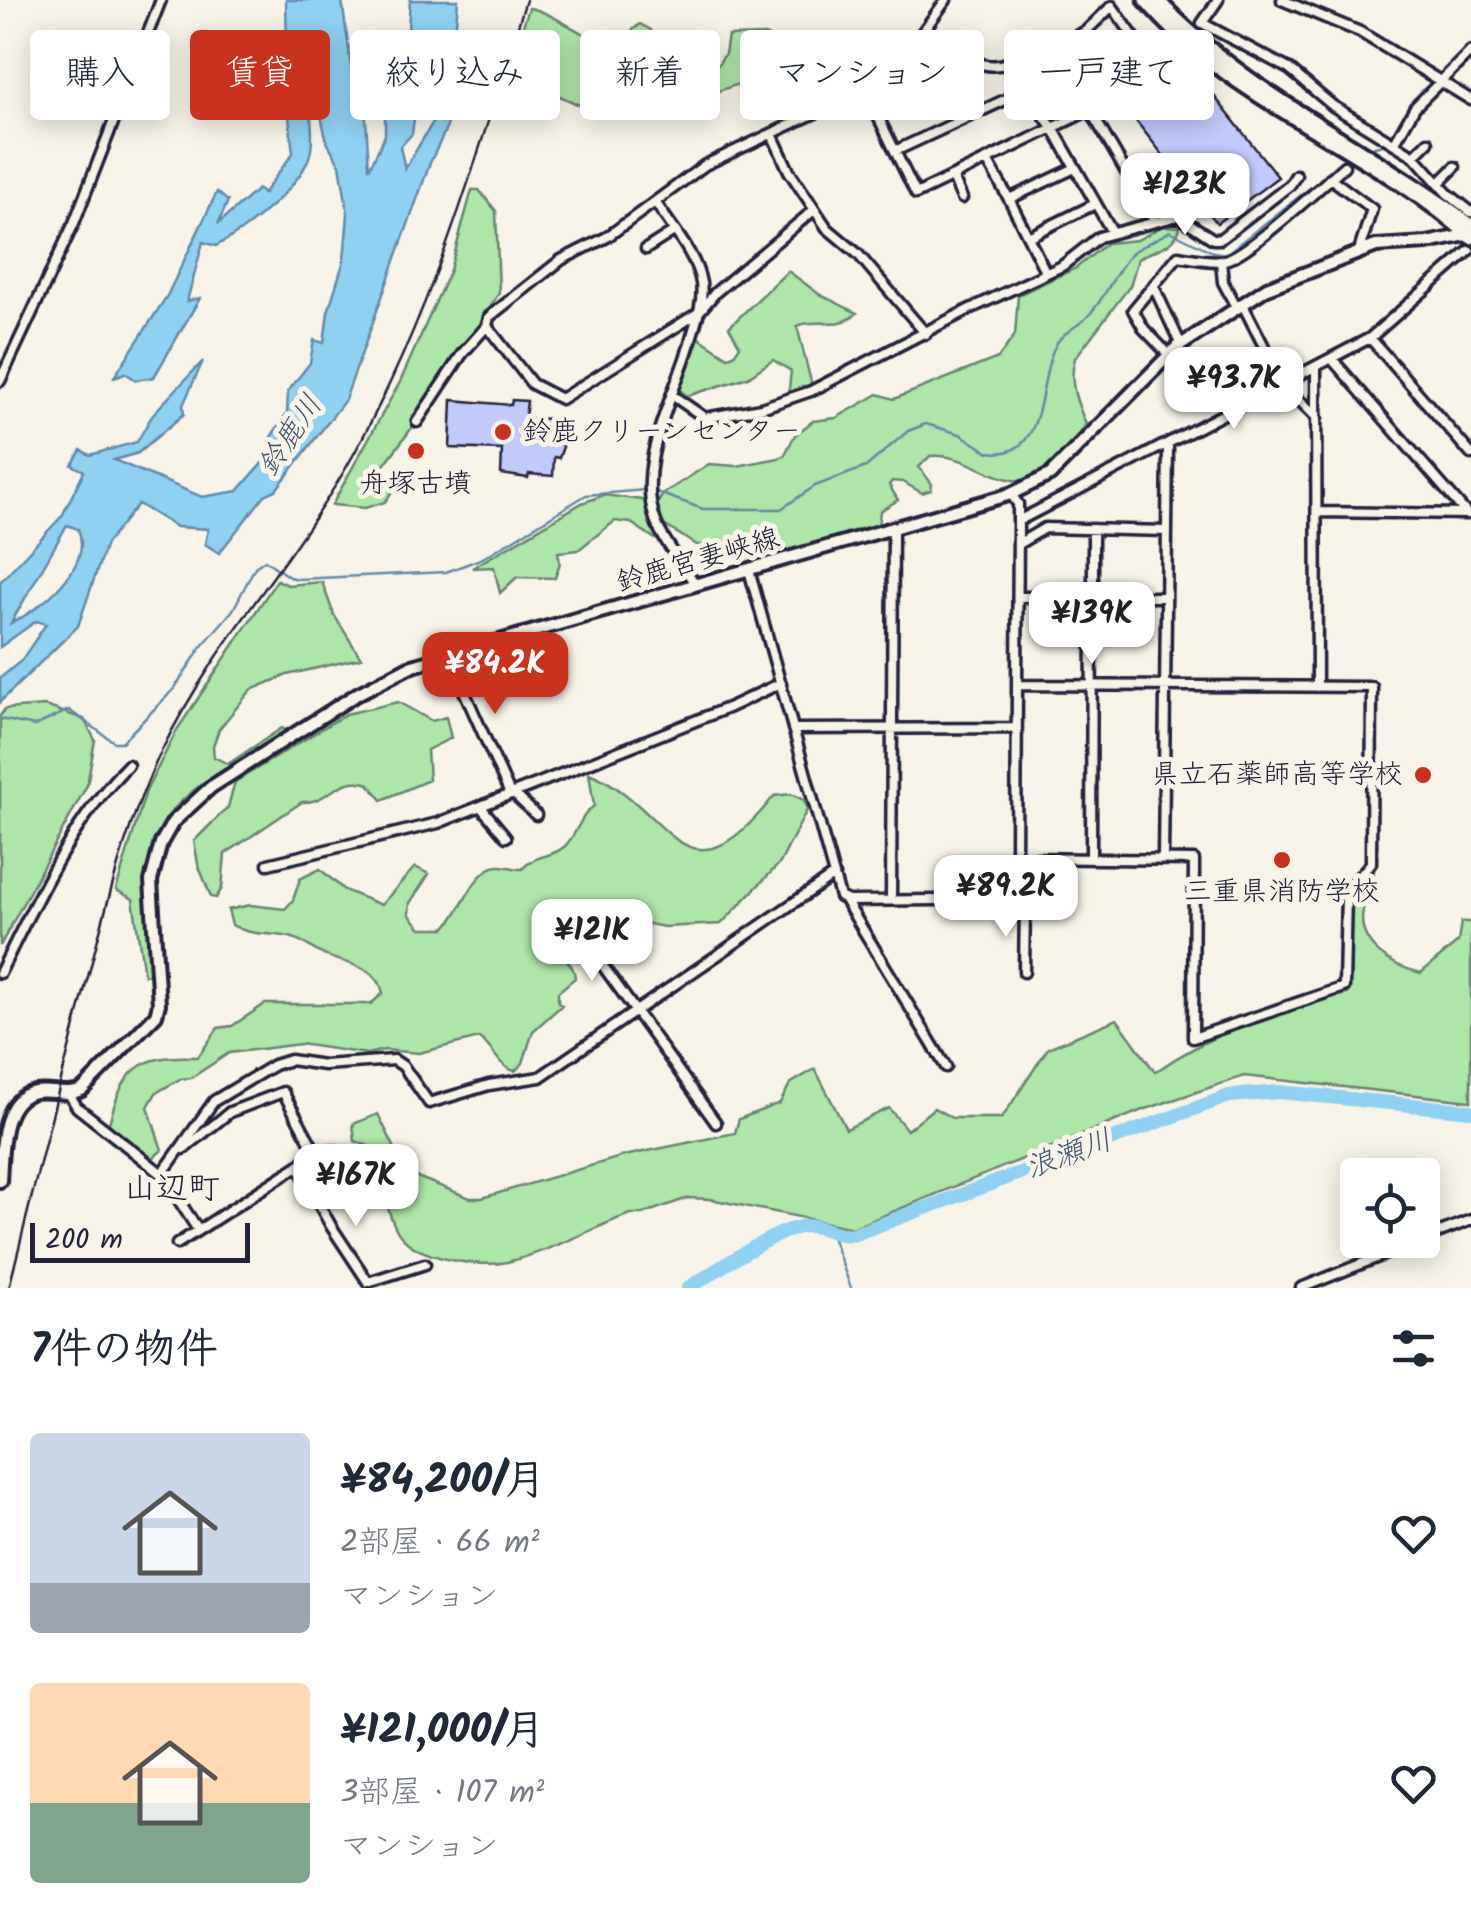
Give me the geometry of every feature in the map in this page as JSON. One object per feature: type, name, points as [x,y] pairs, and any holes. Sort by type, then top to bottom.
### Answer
[{"type":"highway","points":[[1145,0],[1200,54],[1410,188],[1470,236]]},
{"type":"highway","points":[[1158,0],[1220,58],[1297,115]]},
{"type":"main road","name":"鈴鹿宮妻峡線","points":[[69,1094],[82,1090],[158,1012],[151,881],[161,843],[178,814],[211,787],[356,694],[409,667],[448,654],[1011,494],[1050,475],[1180,345],[1239,305],[1291,276],[1359,251],[1384,244],[1470,236]]},
{"type":"main road","points":[[0,1181],[9,1114],[17,1102],[36,1092],[69,1094]]},
{"type":"street","points":[[0,381],[74,223],[160,0]]},
{"type":"street","points":[[927,30],[946,0]]},
{"type":"street","points":[[1218,0],[1202,23],[1289,70],[1333,106],[1414,156],[1471,212]]},
{"type":"street","points":[[1282,0],[1354,29],[1471,100]]},
{"type":"street","points":[[1086,30],[1112,6],[1133,30]]},
{"type":"street","points":[[1394,144],[1415,107],[1471,51]]},
{"type":"street","points":[[895,151],[1004,100]]},
{"type":"street","points":[[880,120],[916,194],[1090,110],[1155,222]]},
{"type":"street","points":[[417,422],[490,317],[560,260],[607,238],[706,165],[801,120]]},
{"type":"street","points":[[1047,120],[1112,232]]},
{"type":"street","points":[[772,134],[826,228],[858,254],[926,334]]},
{"type":"street","points":[[1414,156],[1428,142]]},
{"type":"street","points":[[988,162],[1046,274]]},
{"type":"street","points":[[1169,355],[1144,329],[1133,310],[1178,256],[1222,261],[1238,254],[1310,199],[1344,166]]},
{"type":"street","points":[[1439,183],[1456,167]]},
{"type":"street","points":[[1008,199],[1075,168]]},
{"type":"street","points":[[672,395],[705,418],[760,408],[812,391],[1046,274],[1112,232],[1178,216],[1213,239],[1220,239],[1290,185],[1296,175]]},
{"type":"street","points":[[953,178],[962,198]]},
{"type":"street","points":[[1330,178],[1372,209],[1359,251]]},
{"type":"street","points":[[656,203],[698,272],[701,291],[698,313],[660,426],[652,482],[658,526],[696,585]]},
{"type":"street","points":[[1028,237],[1095,204]]},
{"type":"street","points":[[487,326],[532,384],[561,399],[698,313],[716,292],[814,210]]},
{"type":"street","points":[[646,249],[674,232]]},
{"type":"street","points":[[1018,520],[1164,444],[1168,446],[1370,338],[1470,236]]},
{"type":"street","points":[[1222,261],[1223,282],[1283,384],[1317,418]]},
{"type":"street","points":[[1154,287],[1180,345]]},
{"type":"street","points":[[1370,338],[1471,454]]},
{"type":"street","points":[[1332,359],[1469,514]]},
{"type":"street","points":[[1316,367],[1317,688]]},
{"type":"street","points":[[1163,860],[1168,446]]},
{"type":"street","points":[[1011,494],[1018,504],[1016,858],[1194,860],[1194,1038],[1344,987],[1346,892],[1371,864],[1372,687],[1018,685]]},
{"type":"street","points":[[1318,512],[1469,514]]},
{"type":"street","points":[[1018,544],[1045,528],[1167,531]]},
{"type":"street","points":[[1091,858],[1093,529]]},
{"type":"street","points":[[891,900],[893,530]]},
{"type":"street","points":[[749,570],[840,898],[946,1066]]},
{"type":"street","points":[[1018,597],[1166,597]]},
{"type":"street","points":[[448,654],[511,793],[536,815]]},
{"type":"street","points":[[268,864],[438,824],[730,707],[780,683]]},
{"type":"street","points":[[793,729],[1017,728]]},
{"type":"street","points":[[0,972],[46,883],[91,809],[128,766]]},
{"type":"street","points":[[481,806],[506,837]]},
{"type":"street","points":[[1021,858],[1021,899],[1026,906],[1024,972]]},
{"type":"street","points":[[162,1174],[214,1101],[226,1090],[284,1061],[324,1065],[394,1060],[403,1066],[429,1104],[489,1085],[540,1077],[834,875]]},
{"type":"street","points":[[844,900],[1021,899]]},
{"type":"street","points":[[580,934],[716,1123]]},
{"type":"street","points":[[182,1151],[230,1112],[283,1092],[315,1151]]},
{"type":"street","points":[[69,1094],[77,1107],[162,1174],[198,1230]]},
{"type":"street","points":[[177,1244],[315,1151],[338,1151]]},
{"type":"street","points":[[298,1166],[368,1282],[424,1264]]},
{"type":"street","points":[[1440,1233],[1471,1220]]},
{"type":"street","points":[[1301,1288],[1377,1258]]},
{"type":"green space","points":[[529,8],[580,32],[580,105],[560,96],[560,30],[522,30]]},
{"type":"green space","points":[[728,36],[740,36],[740,84],[720,91],[720,62]]},
{"type":"green space","points":[[472,190],[479,190],[496,211],[499,293],[440,390],[376,476],[392,492],[385,502],[365,508],[332,505],[400,382],[450,270]]},
{"type":"green space","points":[[1163,226],[1180,227],[1169,243],[1138,259],[1130,286],[1075,358],[1073,384],[1086,424],[1065,453],[1036,477],[1013,480],[963,461],[930,456],[919,467],[932,484],[931,490],[922,493],[903,482],[892,481],[889,485],[898,500],[880,511],[878,528],[760,561],[729,549],[697,545],[659,522],[657,504],[663,494],[709,464],[737,466],[779,458],[795,435],[813,421],[836,418],[878,394],[894,399],[998,358],[1015,335],[1018,295],[1076,268],[1107,243],[1137,240]]},
{"type":"green space","points":[[788,271],[819,294],[857,313],[836,323],[797,326],[812,386],[806,394],[788,398],[791,371],[773,360],[748,377],[687,396],[680,390],[699,338],[728,357],[734,355],[740,346],[729,327]]},
{"type":"green space","points":[[604,495],[649,501],[665,540],[660,542],[631,523],[615,521],[578,550],[558,552],[560,563],[555,578],[517,577],[500,593],[494,567],[472,568],[582,503]]},
{"type":"green space","points":[[277,580],[288,585],[322,582],[334,615],[361,658],[287,675],[251,690],[219,729],[214,757],[228,764],[282,728],[288,732],[215,775],[168,816],[159,832],[150,866],[151,973],[144,975],[133,899],[116,890],[146,791],[177,730]]},
{"type":"green space","points":[[398,702],[432,721],[446,717],[451,738],[427,750],[429,780],[382,800],[369,784],[350,782],[302,802],[225,854],[222,888],[216,898],[211,897],[194,841],[228,807],[235,782],[346,714]]},
{"type":"green space","points":[[45,706],[84,719],[95,740],[87,785],[0,946],[0,716],[5,709]]},
{"type":"green space","points":[[589,773],[617,788],[678,841],[697,849],[718,846],[743,830],[774,796],[791,794],[804,800],[807,810],[780,863],[721,924],[664,927],[630,920],[616,912],[589,916],[585,926],[557,944],[575,978],[558,992],[558,1003],[562,1005],[533,1031],[523,1063],[515,1071],[504,1066],[479,1038],[419,1053],[384,1050],[367,1054],[300,1044],[229,1053],[191,1078],[180,1079],[156,1093],[148,1107],[162,1150],[152,1159],[108,1127],[120,1091],[136,1069],[160,1059],[198,1057],[218,1028],[232,1026],[265,1004],[371,1004],[383,993],[366,970],[293,938],[240,929],[232,925],[228,910],[250,905],[285,909],[293,900],[300,879],[320,869],[344,890],[381,905],[415,867],[429,874],[410,903],[409,914],[421,928],[445,928],[482,874],[501,866],[522,869],[565,846],[594,806]]},
{"type":"green space","points":[[1374,872],[1362,923],[1378,952],[1399,965],[1421,973],[1458,942],[1461,922],[1471,922],[1471,1101],[1244,1076],[1140,1111],[853,1228],[688,1198],[642,1214],[630,1214],[538,1252],[495,1264],[450,1260],[409,1243],[391,1218],[373,1148],[355,1141],[353,1124],[378,1114],[407,1173],[470,1198],[482,1198],[624,1156],[735,1133],[739,1119],[780,1103],[790,1084],[815,1069],[846,1129],[889,1108],[907,1130],[934,1108],[952,1118],[1002,1118],[1048,1048],[1117,1019],[1155,1072],[1247,1023],[1347,994],[1351,893]]},
{"type":"water","name":"鈴鹿川","points":[[286,0],[342,0],[350,58],[350,120],[366,120],[369,169],[385,135],[385,120],[414,120],[412,134],[400,147],[405,169],[434,120],[448,120],[345,400],[276,490],[265,495],[219,553],[205,544],[208,529],[176,527],[138,504],[106,544],[78,626],[0,702],[0,678],[21,661],[46,624],[36,621],[0,647],[0,582],[62,516],[84,471],[72,465],[81,450],[90,455],[137,442],[153,414],[203,361],[183,405],[184,414],[138,453],[114,460],[202,497],[238,491],[270,454],[271,437],[287,413],[288,391],[310,363],[314,340],[324,343],[328,312],[344,260],[348,214],[340,165],[327,142],[322,120],[330,120],[330,30],[287,30]],"holes":[[[67,525],[78,529],[81,543],[71,572],[49,597],[11,623]]]},
{"type":"water","points":[[410,0],[458,0],[455,30],[408,30]]},
{"type":"water","points":[[289,120],[311,120],[311,150],[298,178],[286,192],[242,230],[216,246],[203,242],[187,301],[200,298],[154,377],[136,380],[125,373],[114,377],[167,296],[217,192],[228,201],[218,224],[258,189],[263,194],[293,153]]},
{"type":"building","points":[[1214,96],[1278,177],[1217,223],[1135,120],[1214,120]]},
{"type":"building","name":"鈴鹿クリーンセンター","points":[[452,400],[511,405],[512,400],[527,401],[525,418],[556,419],[554,444],[564,444],[559,458],[554,457],[553,476],[501,474],[502,450],[450,448]]},
{"type":"waterway","points":[[1364,150],[1386,144]]},
{"type":"waterway","points":[[653,491],[703,509],[781,509],[815,486],[866,467],[908,431],[926,424],[960,434],[988,452],[1008,451],[1023,443],[1032,429],[1059,340],[1094,309],[1132,253],[1170,231],[1213,252],[1226,254],[1348,158]]},
{"type":"waterway","points":[[0,719],[35,726],[69,710],[114,742],[122,742],[174,689],[202,646],[233,610],[255,567],[265,560],[298,579],[446,572],[483,558],[586,495],[645,490]]},
{"type":"waterway","name":"浪瀬川","points":[[688,1288],[782,1233],[815,1226],[855,1234],[1229,1096],[1279,1092],[1471,1111]]},
{"type":"waterway","points":[[831,1234],[851,1288]]},
{"type":"railway","points":[[9,1288],[104,916],[139,804],[183,711],[332,490],[383,398],[452,230],[526,0]]},
{"type":"place","name":"鈴鹿クリーンセンター","points":[[503,432]]},
{"type":"place","name":"舟塚古墳","points":[[416,451]]},
{"type":"place","name":"県立石薬師高等学校","points":[[1423,775]]},
{"type":"place","name":"三重県消防学校","points":[[1282,860]]},
{"type":"district","name":"山辺町","points":[[172,1189]]}]
